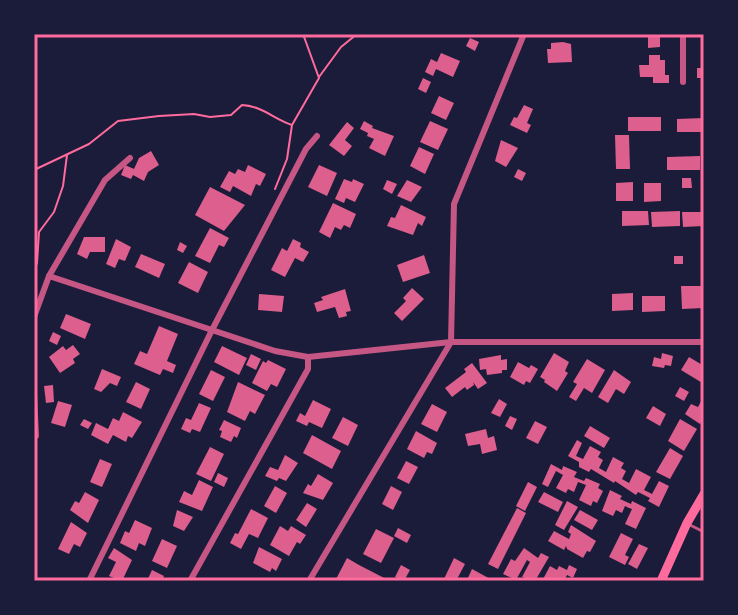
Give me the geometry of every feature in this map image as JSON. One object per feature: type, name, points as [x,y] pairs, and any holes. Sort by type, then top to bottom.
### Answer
[{"type":"main road","points":[[661,581],[704,494]]},
{"type":"street","points":[[309,581],[451,342],[454,204],[524,34]]},
{"type":"street","points":[[683,34],[683,82]]},
{"type":"street","points":[[89,581],[212,330],[306,149],[317,136]]},
{"type":"street","points":[[34,317],[49,276],[105,180],[130,158]]},
{"type":"street","points":[[49,276],[275,351],[308,357],[451,342],[704,342]]},
{"type":"street","points":[[190,581],[308,369],[308,357]]},
{"type":"street","points":[[34,394],[36,436]]},
{"type":"lane","points":[[687,523],[704,532]]},
{"type":"path","points":[[303,34],[319,78]]},
{"type":"path","points":[[273,195],[287,159],[292,125],[341,47],[357,34]]},
{"type":"path","points":[[34,170],[89,144],[118,121],[159,116],[231,115],[242,105],[252,106],[292,125]]},
{"type":"path","points":[[34,269],[39,232],[54,212],[63,186],[67,155]]},
{"type":"building","points":[[648,34],[660,34],[660,47],[648,48]]},
{"type":"building","points":[[470,38],[479,42],[475,51],[466,46]]},
{"type":"building","points":[[551,43],[571,44],[572,62],[548,63],[547,49],[551,49]]},
{"type":"building","points":[[441,53],[460,61],[453,77],[436,69],[433,76],[425,72],[431,59],[437,62]]},
{"type":"building","points":[[649,55],[660,55],[660,60],[665,60],[665,75],[669,75],[669,83],[653,83],[653,77],[640,77],[639,65],[649,65]]},
{"type":"building","points":[[697,68],[704,68],[704,78],[697,78]]},
{"type":"building","points":[[423,78],[431,82],[426,93],[418,89]]},
{"type":"building","points":[[439,96],[454,103],[446,120],[431,113]]},
{"type":"building","points":[[524,105],[533,109],[527,123],[531,125],[527,133],[510,125]]},
{"type":"building","points":[[628,117],[661,117],[661,131],[628,131]]},
{"type":"building","points":[[704,118],[704,132],[677,132],[677,119]]},
{"type":"building","points":[[364,121],[372,128],[394,136],[385,156],[369,148],[374,139],[360,129]]},
{"type":"building","points":[[430,121],[448,129],[438,150],[420,142]]},
{"type":"building","points":[[347,122],[354,128],[345,140],[352,146],[344,156],[329,145]]},
{"type":"building","points":[[615,135],[629,135],[630,169],[616,169]]},
{"type":"building","points":[[501,140],[518,148],[506,167],[495,161]]},
{"type":"building","points":[[419,147],[434,154],[425,174],[410,166]]},
{"type":"building","points":[[151,151],[159,165],[148,172],[144,181],[133,175],[131,179],[121,175],[125,165],[134,169],[139,158]]},
{"type":"building","points":[[700,156],[700,170],[667,170],[667,157]]},
{"type":"building","points":[[248,165],[266,174],[260,186],[256,184],[251,196],[233,186],[230,192],[220,187],[229,171],[235,174],[238,169],[245,172]]},
{"type":"building","points":[[319,165],[337,173],[327,196],[308,187]]},
{"type":"building","points":[[518,169],[526,173],[522,181],[514,177]]},
{"type":"building","points":[[682,178],[691,178],[692,188],[682,188]]},
{"type":"building","points":[[344,179],[364,184],[355,202],[346,198],[344,203],[335,199]]},
{"type":"building","points":[[387,180],[397,184],[392,194],[383,189]]},
{"type":"building","points":[[407,180],[422,187],[411,202],[397,196]]},
{"type":"building","points":[[633,182],[633,201],[616,201],[616,183]]},
{"type":"building","points":[[644,183],[661,183],[661,201],[644,202]]},
{"type":"building","points":[[210,187],[245,205],[224,231],[195,215]]},
{"type":"building","points":[[333,203],[356,214],[350,228],[344,225],[341,230],[335,227],[330,238],[319,232]]},
{"type":"building","points":[[401,205],[426,217],[422,226],[418,223],[413,235],[387,226]]},
{"type":"building","points":[[622,211],[648,211],[649,225],[622,226]]},
{"type":"building","points":[[680,211],[680,226],[652,227],[651,212]]},
{"type":"building","points":[[682,212],[704,212],[704,226],[683,227]]},
{"type":"building","points":[[210,228],[229,238],[224,247],[219,245],[210,263],[195,256]]},
{"type":"building","points":[[84,237],[105,237],[105,252],[90,252],[87,259],[77,254]]},
{"type":"building","points":[[116,239],[131,247],[125,261],[119,259],[115,268],[106,264]]},
{"type":"building","points":[[293,239],[309,252],[303,262],[295,258],[285,277],[271,270],[282,248],[287,251]]},
{"type":"building","points":[[180,242],[187,246],[183,253],[177,250]]},
{"type":"building","points":[[141,254],[165,264],[159,278],[135,267]]},
{"type":"building","points":[[424,255],[430,273],[403,282],[397,265]]},
{"type":"building","points":[[674,256],[683,256],[683,264],[674,264]]},
{"type":"building","points":[[189,262],[208,272],[198,293],[178,283]]},
{"type":"building","points":[[681,286],[704,286],[704,308],[682,309]]},
{"type":"building","points":[[412,288],[424,299],[402,321],[394,313],[406,301],[403,298]]},
{"type":"building","points":[[345,289],[351,311],[346,312],[347,316],[339,318],[335,307],[317,312],[314,303],[323,300],[321,297]]},
{"type":"building","points":[[633,293],[633,310],[612,311],[612,294]]},
{"type":"building","points":[[259,294],[284,296],[282,312],[258,310]]},
{"type":"building","points":[[642,296],[665,296],[665,311],[642,312]]},
{"type":"building","points":[[66,314],[91,324],[85,339],[60,328]]},
{"type":"building","points":[[159,326],[178,334],[167,361],[176,365],[173,373],[163,369],[160,375],[134,364],[140,351],[147,354]]},
{"type":"building","points":[[53,332],[61,336],[57,345],[49,341]]},
{"type":"building","points":[[73,345],[80,354],[73,359],[75,363],[60,373],[49,357],[63,346],[66,350]]},
{"type":"building","points":[[222,346],[247,358],[239,375],[214,362]]},
{"type":"building","points":[[554,353],[569,362],[565,371],[568,373],[557,391],[540,377]]},
{"type":"building","points":[[662,353],[673,356],[671,366],[652,366],[654,357],[661,359]]},
{"type":"building","points":[[251,354],[261,359],[256,370],[246,365]]},
{"type":"building","points":[[501,355],[501,360],[507,359],[507,370],[487,375],[486,369],[480,370],[479,359]]},
{"type":"building","points":[[689,357],[704,366],[704,384],[681,370]]},
{"type":"building","points":[[587,359],[605,370],[592,393],[584,388],[576,401],[569,397],[577,384],[573,382]]},
{"type":"building","points":[[268,360],[286,369],[277,387],[271,384],[267,391],[252,383],[263,361],[266,363]]},
{"type":"building","points":[[518,362],[538,369],[530,383],[526,381],[524,385],[510,377]]},
{"type":"building","points":[[472,363],[487,383],[478,389],[473,382],[474,385],[467,390],[465,387],[452,397],[445,388],[466,372],[464,369]]},
{"type":"building","points":[[102,369],[121,377],[117,386],[110,383],[101,392],[94,389]]},
{"type":"building","points":[[211,370],[225,377],[213,401],[199,394]]},
{"type":"building","points":[[614,370],[631,382],[624,394],[616,389],[608,403],[598,397]]},
{"type":"building","points":[[136,382],[150,389],[141,409],[126,402]]},
{"type":"building","points":[[238,382],[265,395],[255,414],[250,411],[245,421],[227,412]]},
{"type":"building","points":[[53,385],[54,402],[46,403],[44,386]]},
{"type":"building","points":[[680,387],[689,392],[684,401],[675,396]]},
{"type":"building","points":[[704,396],[704,418],[700,424],[685,414],[691,404],[698,407]]},
{"type":"building","points":[[499,399],[507,404],[500,417],[491,413]]},
{"type":"building","points":[[313,400],[331,409],[322,428],[309,422],[307,426],[296,421],[300,413],[305,416]]},
{"type":"building","points":[[58,401],[72,405],[65,427],[51,423]]},
{"type":"building","points":[[199,403],[211,408],[200,432],[192,429],[190,433],[181,429],[186,418],[191,420]]},
{"type":"building","points":[[432,404],[447,412],[437,432],[421,424]]},
{"type":"building","points":[[653,406],[666,414],[660,426],[646,418]]},
{"type":"building","points":[[123,412],[142,422],[132,438],[128,436],[126,442],[113,435],[108,444],[91,435],[96,423],[108,429],[113,418],[119,421]]},
{"type":"building","points":[[510,416],[517,419],[512,430],[505,426]]},
{"type":"building","points":[[343,417],[358,425],[348,446],[332,438]]},
{"type":"building","points":[[84,419],[92,423],[88,429],[80,425]]},
{"type":"building","points":[[680,419],[697,429],[684,451],[668,441]]},
{"type":"building","points":[[224,420],[241,428],[237,438],[234,436],[231,442],[220,437],[222,431],[219,430]]},
{"type":"building","points":[[535,421],[547,427],[538,444],[526,438]]},
{"type":"building","points":[[590,426],[610,438],[604,448],[584,436]]},
{"type":"building","points":[[486,429],[488,438],[494,436],[497,450],[482,454],[480,444],[468,446],[465,434]]},
{"type":"building","points":[[416,431],[437,443],[432,454],[427,452],[424,458],[407,449]]},
{"type":"building","points":[[312,435],[341,451],[332,469],[303,453]]},
{"type":"building","points":[[577,440],[582,443],[576,456],[583,459],[590,446],[601,452],[598,457],[603,460],[599,468],[606,472],[613,457],[624,463],[621,468],[626,471],[622,479],[629,483],[636,469],[651,477],[644,490],[652,494],[659,481],[669,486],[659,507],[638,492],[636,495],[591,469],[589,472],[579,467],[579,462],[568,456]]},
{"type":"building","points":[[210,447],[224,454],[211,481],[196,474]]},
{"type":"building","points":[[670,448],[683,456],[670,479],[656,472]]},
{"type":"building","points":[[285,455],[298,463],[286,481],[265,476],[270,467],[278,470]]},
{"type":"building","points":[[100,459],[112,464],[102,487],[90,482]]},
{"type":"building","points":[[406,461],[418,467],[409,484],[397,478]]},
{"type":"building","points":[[551,464],[562,470],[563,466],[577,472],[574,477],[600,484],[598,488],[603,491],[597,503],[593,501],[591,506],[579,500],[586,485],[578,482],[574,492],[568,489],[566,493],[556,488],[563,475],[556,471],[548,487],[542,484]]},
{"type":"building","points":[[218,473],[228,478],[224,487],[214,482]]},
{"type":"building","points":[[318,474],[333,483],[323,500],[303,493]]},
{"type":"building","points":[[199,480],[213,487],[202,511],[179,502],[184,491],[192,495]]},
{"type":"building","points":[[528,482],[537,487],[525,511],[516,506]]},
{"type":"building","points":[[275,486],[287,493],[276,513],[264,506]]},
{"type":"building","points":[[391,486],[402,492],[393,510],[382,504]]},
{"type":"building","points":[[610,490],[622,496],[620,499],[646,508],[636,529],[625,524],[632,509],[625,506],[622,513],[616,510],[613,516],[602,511]]},
{"type":"building","points":[[85,492],[99,500],[88,523],[70,510],[75,501],[79,503]]},
{"type":"building","points":[[544,492],[563,502],[558,512],[538,502]]},
{"type":"building","points":[[567,501],[578,507],[564,530],[555,525]]},
{"type":"building","points":[[307,503],[317,509],[306,527],[296,520]]},
{"type":"building","points":[[517,508],[526,513],[498,569],[488,564]]},
{"type":"building","points":[[251,509],[268,518],[258,538],[249,534],[241,549],[230,543]]},
{"type":"building","points":[[177,510],[193,517],[184,531],[173,526]]},
{"type":"building","points":[[580,510],[598,520],[592,530],[574,520]]},
{"type":"building","points":[[135,520],[152,528],[145,546],[139,543],[136,551],[120,543]]},
{"type":"building","points":[[71,522],[87,533],[80,547],[74,544],[69,554],[58,549]]},
{"type":"building","points":[[571,525],[596,541],[583,558],[566,546],[564,550],[548,541],[554,531],[569,539]]},
{"type":"building","points":[[280,526],[288,531],[291,526],[306,535],[300,544],[297,542],[289,556],[270,545]]},
{"type":"building","points":[[398,528],[411,535],[407,543],[394,536]]},
{"type":"building","points":[[376,529],[394,538],[381,563],[363,554]]},
{"type":"building","points":[[621,533],[633,539],[625,555],[629,557],[625,565],[609,557]]},
{"type":"building","points":[[162,539],[177,546],[167,568],[152,561]]},
{"type":"building","points":[[639,544],[648,548],[637,569],[628,564]]},
{"type":"building","points":[[259,547],[282,559],[276,571],[272,568],[270,572],[253,563]]},
{"type":"building","points":[[114,548],[132,560],[122,581],[109,576],[116,562],[108,558]]},
{"type":"building","points":[[524,548],[538,558],[541,553],[549,557],[535,581],[522,577],[530,562],[527,560],[516,580],[503,574],[511,559],[515,561]]},
{"type":"building","points":[[347,558],[359,565],[390,581],[335,581]]},
{"type":"building","points":[[454,558],[465,564],[456,581],[443,581]]},
{"type":"building","points":[[401,565],[410,570],[404,581],[395,577]]},
{"type":"building","points":[[569,565],[577,569],[573,578],[567,575],[564,581],[556,578],[555,581],[542,581],[550,566],[567,570]]},
{"type":"building","points":[[472,569],[494,581],[467,580]]},
{"type":"building","points":[[152,570],[164,576],[162,581],[147,581]]}]
